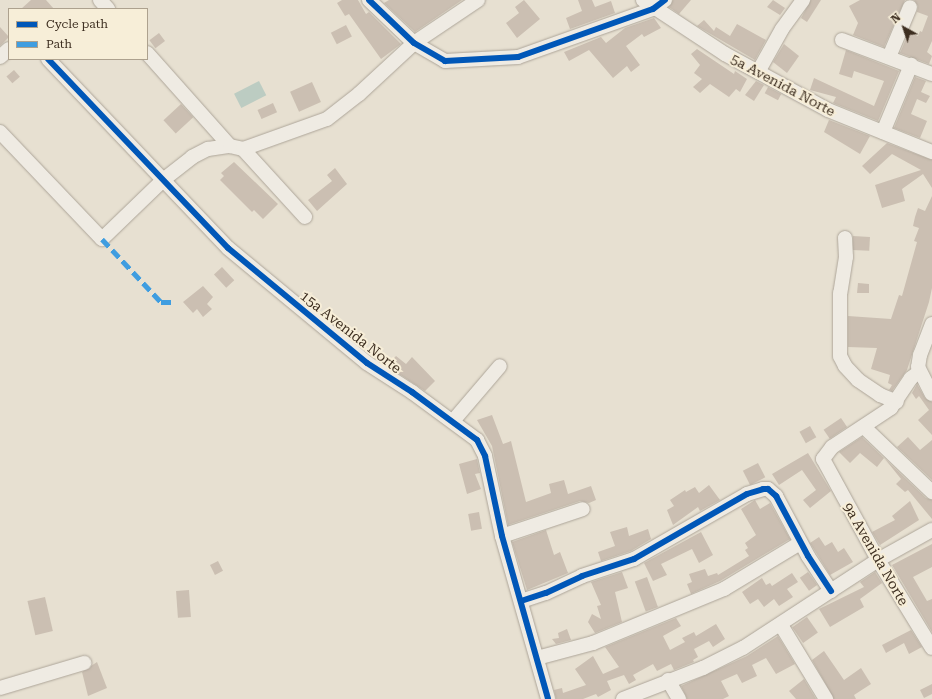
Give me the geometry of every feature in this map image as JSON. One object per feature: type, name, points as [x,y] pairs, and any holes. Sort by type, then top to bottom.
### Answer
[{"type":"street","points":[[100,0],[107,8]]},
{"type":"street","points":[[369,0],[414,43],[445,61],[518,57],[648,4],[665,0]]},
{"type":"street","points":[[0,132],[102,239],[163,180],[192,157],[208,149],[237,148],[327,118],[359,94],[414,43],[478,0]]},
{"type":"street","points":[[758,72],[782,29],[803,0]]},
{"type":"street","name":"5a Avenida Norte","points":[[648,4],[758,72],[828,110],[932,152]]},
{"type":"street","points":[[889,57],[910,7]]},
{"type":"street","points":[[842,40],[931,71]]},
{"type":"street","points":[[0,56],[8,50]]},
{"type":"street","points":[[148,54],[305,217]]},
{"type":"street","name":"15a Avenida Norte","points":[[49,60],[228,248],[307,315],[367,363],[453,421],[470,434],[482,448],[502,536],[548,699]]},
{"type":"street","points":[[883,132],[911,65]]},
{"type":"street","points":[[845,238],[846,257],[840,293],[840,356],[845,366],[858,380],[880,395],[898,402]]},
{"type":"street","points":[[932,324],[920,355],[919,372],[932,394]]},
{"type":"street","points":[[453,421],[500,366]]},
{"type":"street","points":[[919,372],[911,378],[898,402],[865,428],[932,492]]},
{"type":"street","name":"9a Avenida Norte","points":[[865,428],[832,447],[823,459],[878,560],[932,648]]},
{"type":"street","points":[[521,601],[546,593],[582,576],[634,559],[758,489],[768,489],[776,496],[800,543],[831,591]]},
{"type":"street","points":[[502,536],[583,509]]},
{"type":"street","points":[[623,699],[724,658],[781,625],[878,560],[932,530]]},
{"type":"street","points":[[537,658],[593,642],[724,589],[800,543]]},
{"type":"street","points":[[781,625],[826,699]]},
{"type":"street","points":[[0,688],[84,663]]},
{"type":"street","points":[[668,680],[679,699]]},
{"type":"shaded area","points":[[259,81],[266,95],[241,108],[234,94]]},
{"type":"building","points":[[31,0],[46,0],[53,8],[22,8]]},
{"type":"building","points":[[342,0],[358,0],[366,14],[369,12],[401,44],[381,59],[349,14],[345,16],[337,3]]},
{"type":"building","points":[[389,0],[462,0],[415,32],[384,3]]},
{"type":"building","points":[[524,0],[540,19],[517,38],[506,23],[519,13],[515,7]]},
{"type":"building","points":[[578,0],[592,0],[595,7],[611,1],[615,13],[570,29],[566,18],[582,11]]},
{"type":"building","points":[[673,0],[691,0],[679,14],[669,7]]},
{"type":"building","points":[[773,0],[785,8],[780,15],[767,7]]},
{"type":"building","points":[[811,0],[821,0],[807,22],[801,18]]},
{"type":"building","points":[[860,0],[905,0],[884,47],[853,35],[858,23],[849,6]]},
{"type":"building","points":[[914,0],[932,0],[932,41],[927,52],[932,56],[929,64],[900,53],[909,32],[918,36],[920,31],[922,32],[928,16],[917,12],[918,6]]},
{"type":"building","points":[[654,18],[661,28],[644,37],[642,34],[626,46],[640,65],[631,72],[627,66],[613,78],[589,50],[569,61],[564,52],[601,37],[606,43],[625,28]]},
{"type":"building","points":[[704,20],[714,31],[716,27],[730,36],[737,24],[766,40],[755,60],[697,26]]},
{"type":"building","points":[[346,25],[352,37],[337,44],[331,33]]},
{"type":"building","points":[[0,27],[8,36],[8,38],[0,46]]},
{"type":"building","points":[[159,33],[165,41],[155,48],[149,40]]},
{"type":"building","points":[[784,44],[799,56],[787,73],[773,62]]},
{"type":"building","points":[[697,49],[734,74],[735,71],[747,79],[740,92],[736,89],[729,97],[710,84],[700,93],[693,87],[702,79],[694,73],[700,65],[691,54]]},
{"type":"building","points":[[846,50],[899,71],[878,121],[833,103],[836,97],[810,90],[814,78],[874,106],[884,81],[854,71],[852,78],[839,74]]},
{"type":"building","points":[[14,70],[20,77],[12,83],[6,77]]},
{"type":"building","points":[[915,77],[926,81],[921,92],[930,96],[926,103],[917,99],[911,114],[927,121],[920,138],[894,128]]},
{"type":"building","points":[[756,81],[764,85],[754,101],[745,95]]},
{"type":"building","points":[[312,82],[321,102],[299,112],[290,92]]},
{"type":"building","points":[[768,87],[781,94],[778,100],[765,93]]},
{"type":"building","points":[[273,103],[277,112],[262,119],[257,110]]},
{"type":"building","points":[[181,104],[193,117],[176,134],[163,120]]},
{"type":"building","points":[[829,120],[870,136],[860,154],[824,132]]},
{"type":"building","points":[[887,143],[932,160],[932,188],[923,174],[902,189],[905,201],[882,208],[875,185],[921,170],[892,154],[870,174],[862,166]]},
{"type":"building","points":[[234,162],[278,204],[263,219],[254,210],[252,212],[220,180],[224,176],[221,173]]},
{"type":"building","points":[[335,168],[347,184],[317,211],[308,200],[332,181],[327,175]]},
{"type":"building","points":[[932,196],[932,288],[929,302],[907,370],[892,391],[889,390],[892,385],[888,383],[890,375],[871,369],[877,348],[848,347],[848,316],[891,319],[899,295],[902,296],[917,242],[914,241],[919,228],[913,226],[918,208],[925,211]]},
{"type":"building","points":[[853,236],[870,237],[869,251],[852,250]]},
{"type":"building","points":[[222,267],[234,280],[226,288],[214,275]]},
{"type":"building","points":[[858,283],[869,284],[869,293],[857,293]]},
{"type":"building","points":[[203,286],[213,297],[207,304],[212,309],[203,317],[197,309],[193,313],[183,302]]},
{"type":"building","points":[[396,356],[406,364],[412,357],[435,381],[425,391],[387,366]]},
{"type":"building","points":[[917,384],[925,398],[932,402],[932,435],[918,420],[929,410],[919,396],[916,399],[912,393]]},
{"type":"building","points":[[492,415],[503,444],[511,441],[526,502],[551,493],[549,484],[564,480],[568,494],[591,486],[596,500],[589,503],[580,501],[508,525],[492,446],[477,420]]},
{"type":"building","points":[[841,418],[847,427],[830,439],[824,430]]},
{"type":"building","points":[[810,426],[816,437],[806,443],[800,432]]},
{"type":"building","points":[[862,437],[884,458],[877,467],[860,453],[850,463],[839,452]]},
{"type":"building","points":[[908,437],[920,450],[932,440],[932,480],[897,447]]},
{"type":"building","points":[[808,453],[831,491],[810,508],[803,500],[816,490],[802,470],[779,485],[772,474]]},
{"type":"building","points":[[477,459],[480,473],[475,474],[481,489],[467,494],[459,464]]},
{"type":"building","points":[[885,459],[926,498],[932,500],[932,519],[908,490],[905,492],[896,484],[901,479]]},
{"type":"building","points":[[758,463],[765,477],[750,485],[743,471]]},
{"type":"building","points":[[709,485],[720,500],[700,511],[698,507],[673,525],[667,510],[674,506],[670,500],[685,490],[686,492],[695,487],[699,493]]},
{"type":"building","points":[[755,500],[760,509],[770,503],[790,539],[720,581],[691,594],[687,584],[692,582],[689,574],[705,569],[708,576],[717,573],[718,575],[749,556],[745,550],[748,548],[745,543],[756,535],[741,509]]},
{"type":"building","points":[[910,501],[919,520],[880,545],[872,532],[895,520],[892,516]]},
{"type":"building","points":[[479,512],[482,529],[471,531],[468,514]]},
{"type":"building","points":[[627,527],[629,536],[648,529],[651,539],[631,551],[601,561],[598,552],[615,546],[610,532]]},
{"type":"building","points":[[546,530],[554,555],[560,552],[568,573],[527,590],[512,542]]},
{"type":"building","points":[[701,532],[713,555],[699,563],[692,549],[661,564],[667,575],[653,581],[644,563]]},
{"type":"building","points":[[819,537],[825,546],[832,542],[838,552],[844,548],[853,562],[830,575],[810,543]]},
{"type":"building","points":[[932,544],[932,567],[913,577],[927,601],[932,599],[932,632],[892,565]]},
{"type":"building","points":[[218,561],[223,571],[215,575],[210,565]]},
{"type":"building","points":[[622,572],[628,588],[615,592],[622,622],[595,633],[588,622],[592,614],[601,619],[597,606],[601,605],[591,582]]},
{"type":"building","points":[[808,572],[817,585],[809,591],[800,578]]},
{"type":"building","points":[[875,572],[882,583],[860,599],[864,607],[830,627],[819,609],[864,587],[860,582]]},
{"type":"building","points":[[792,573],[798,582],[787,589],[793,597],[779,606],[774,599],[764,607],[758,599],[750,604],[742,592],[762,578],[766,585],[770,583],[772,586]]},
{"type":"building","points":[[647,577],[658,607],[646,612],[635,581]]},
{"type":"building","points":[[189,590],[191,617],[178,618],[176,591]]},
{"type":"building","points":[[45,597],[53,631],[35,635],[27,601]]},
{"type":"building","points":[[807,617],[818,633],[803,643],[792,627]]},
{"type":"building","points":[[676,618],[681,626],[663,636],[670,650],[685,642],[682,638],[694,632],[696,636],[716,624],[725,639],[713,647],[709,641],[694,649],[698,657],[693,660],[694,662],[674,670],[671,664],[657,671],[653,664],[633,675],[636,680],[629,684],[624,675],[607,681],[611,690],[598,697],[596,694],[583,699],[556,699],[554,690],[562,688],[563,693],[586,685],[575,669],[593,656],[603,674],[619,667],[605,647]]},
{"type":"building","points":[[567,629],[571,640],[556,644],[552,639],[559,638],[558,633]]},
{"type":"building","points":[[911,630],[922,647],[909,654],[904,643],[886,653],[882,645]]},
{"type":"building","points":[[778,636],[795,664],[776,674],[766,658],[752,665],[757,676],[742,683],[737,674],[721,681],[729,696],[723,699],[687,699],[681,686],[747,656]]},
{"type":"building","points":[[824,651],[844,680],[861,668],[871,684],[854,695],[856,699],[834,699],[812,660]]},
{"type":"building","points":[[97,662],[107,688],[88,696],[82,672]]},
{"type":"building","points":[[804,679],[816,699],[796,699],[789,691]]},
{"type":"building","points":[[932,684],[932,694],[924,698],[920,690]]},
{"type":"marked path","points":[[102,239],[161,302],[174,302]]},
{"type":"cycle path","points":[[369,0],[414,43],[445,61],[518,57],[653,9],[665,0]]},
{"type":"cycle path","points":[[49,60],[228,248],[367,363],[412,392],[477,440],[485,456],[502,536],[548,699]]},
{"type":"cycle path","points":[[521,601],[546,593],[582,576],[634,559],[747,494],[763,489],[768,489],[776,496],[808,556],[831,591]]}]
